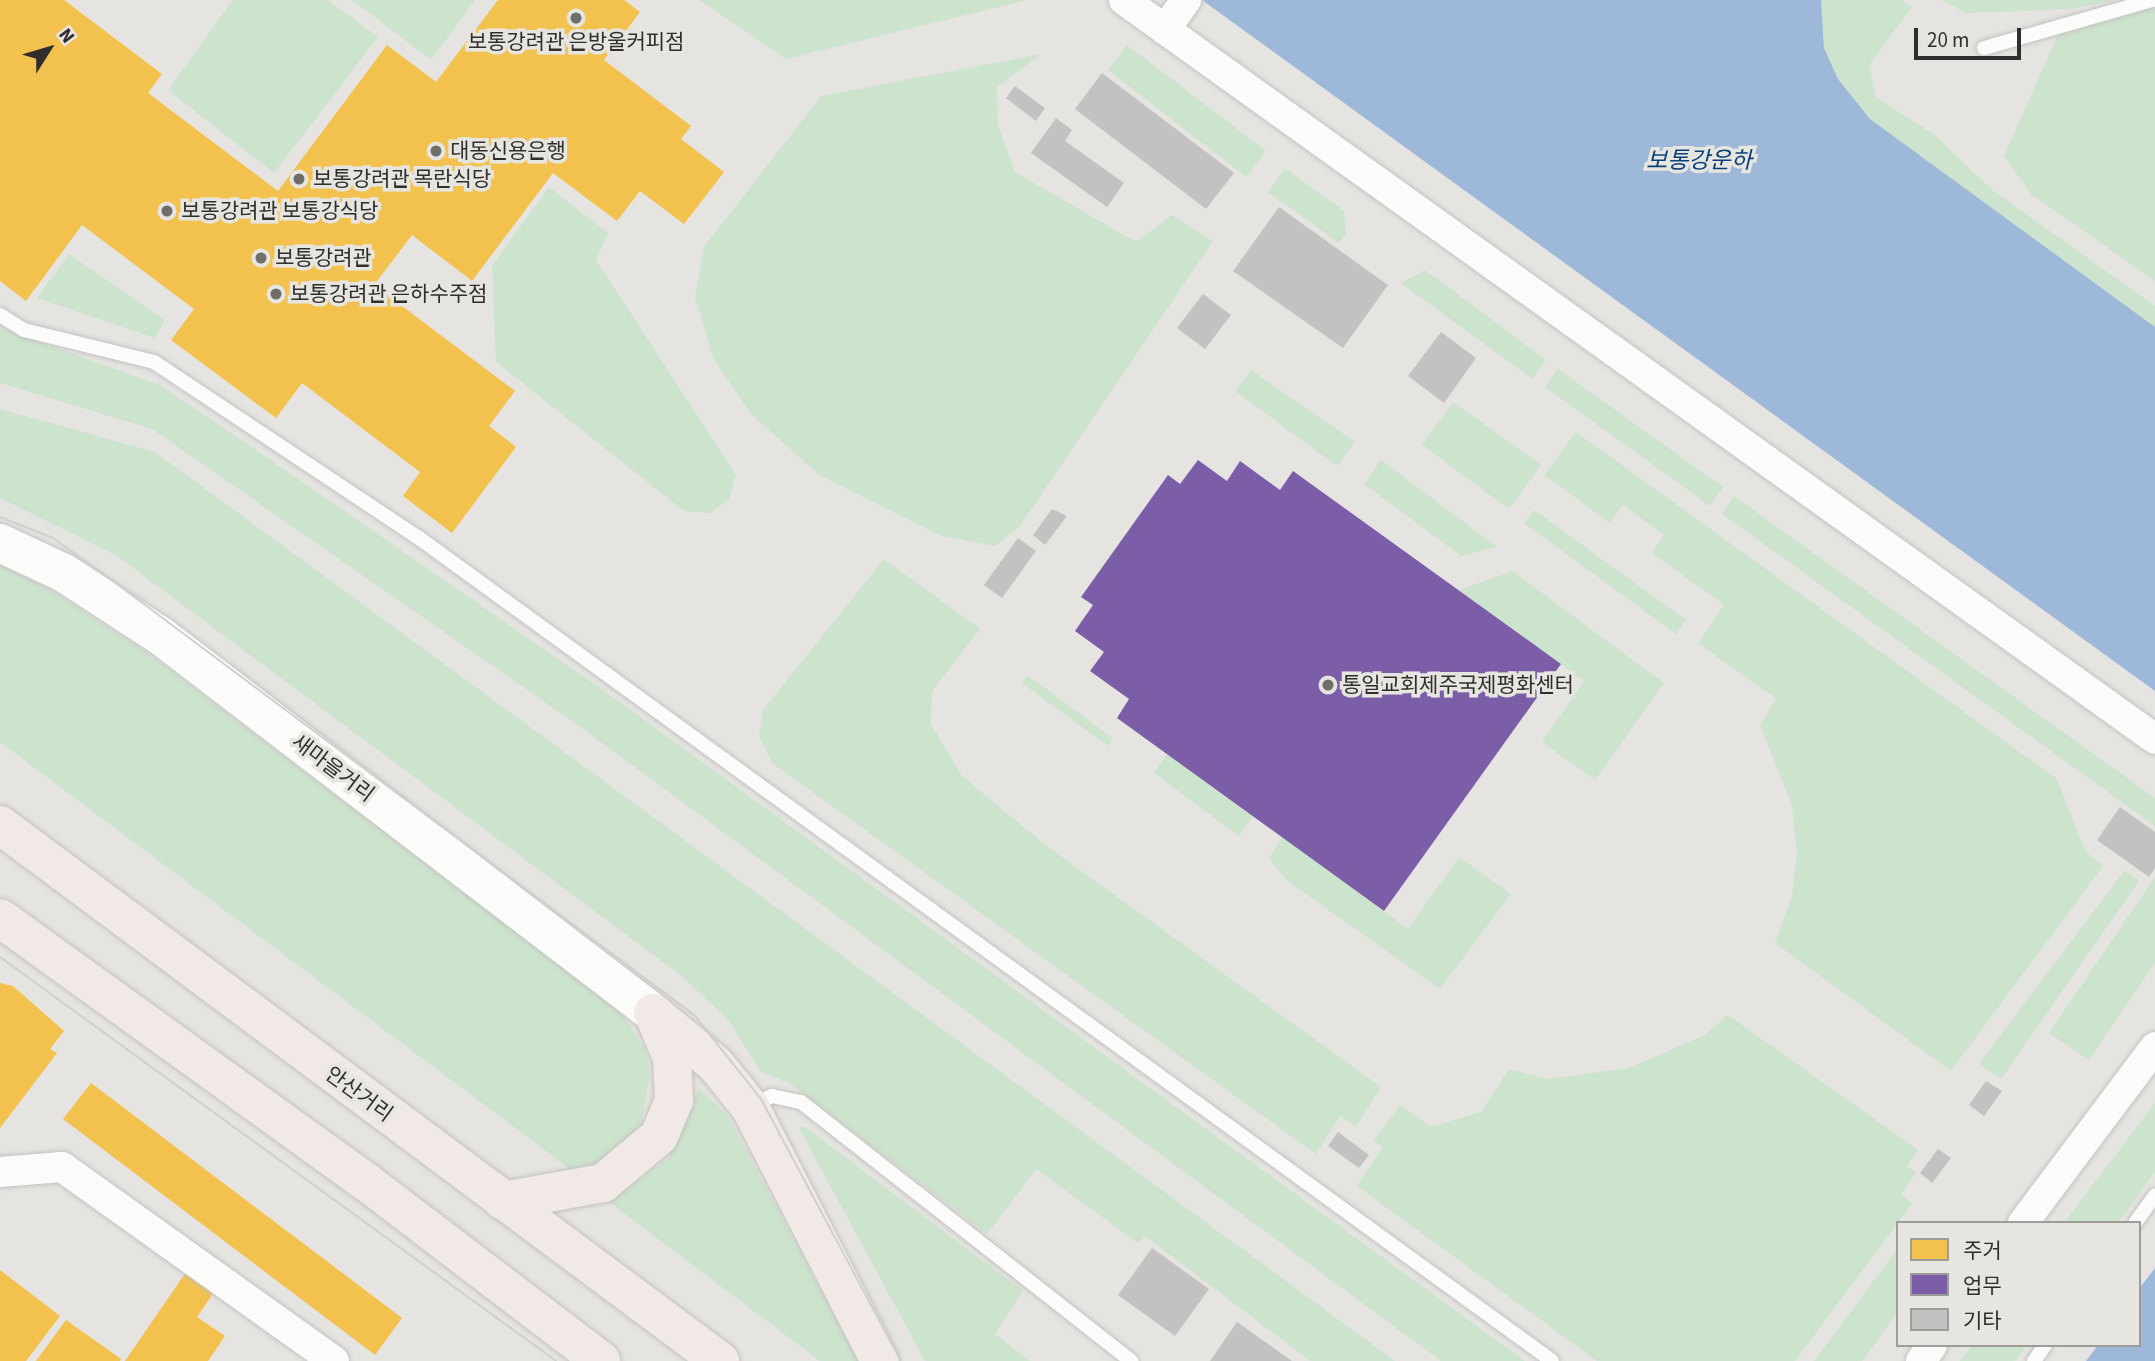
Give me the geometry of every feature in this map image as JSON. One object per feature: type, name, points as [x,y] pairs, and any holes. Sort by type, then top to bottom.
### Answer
[{"type":"main road","name":"새마을거리","points":[[0,543],[64,573],[162,637],[653,1013]]},
{"type":"main road","name":"안산거리","points":[[0,825],[375,1107],[720,1361]]},
{"type":"main road","points":[[0,918],[365,1181],[601,1361]]},
{"type":"main road","points":[[653,1013],[716,1065],[750,1107],[880,1361]]},
{"type":"main road","points":[[503,1201],[603,1183],[659,1136],[674,1100],[672,1058],[653,1013]]},
{"type":"street","points":[[1124,0],[2155,739]]},
{"type":"street","points":[[1165,30],[1186,0]]},
{"type":"street","points":[[2024,1221],[2155,1047]]},
{"type":"street","points":[[0,1172],[62,1167],[334,1361]]},
{"type":"lane","points":[[1984,48],[2152,0]]},
{"type":"lane","points":[[0,315],[24,330],[154,362],[428,544],[1552,1361]]},
{"type":"lane","points":[[750,1107],[772,1096],[802,1102],[1131,1361]]},
{"type":"lane","points":[[2136,1221],[2155,1195]]},
{"type":"green space","points":[[233,0],[328,0],[378,37],[274,173],[168,90]]},
{"type":"green space","points":[[352,0],[475,0],[431,60]]},
{"type":"green space","points":[[700,0],[1027,0],[786,59]]},
{"type":"green space","points":[[1821,0],[1901,0],[1912,7],[1869,65],[1876,97],[1935,135],[1991,189],[2155,306],[2155,327],[1870,119],[1838,79],[1824,48]]},
{"type":"green space","points":[[1941,0],[2116,0],[2072,9],[1966,13]]},
{"type":"green space","points":[[2155,2],[2155,281],[2031,194],[2004,156],[2060,30]]},
{"type":"green space","points":[[1127,45],[1266,151],[1246,177],[1108,70]]},
{"type":"green space","points":[[1041,54],[997,87],[998,125],[1015,172],[1136,242],[1172,215],[1213,241],[1020,526],[995,546],[941,536],[819,475],[751,414],[713,358],[695,297],[704,247],[821,96]]},
{"type":"green space","points":[[1285,168],[1344,211],[1346,234],[1339,243],[1268,192]]},
{"type":"green space","points":[[549,187],[608,233],[596,260],[736,475],[729,499],[711,513],[684,511],[496,362],[492,266]]},
{"type":"green space","points":[[69,254],[165,320],[155,338],[37,298]]},
{"type":"green space","points":[[1425,270],[1546,360],[1532,379],[1401,283]]},
{"type":"green space","points":[[0,328],[160,385],[613,697],[1525,1361],[1441,1361],[579,726],[152,429],[0,383]]},
{"type":"green space","points":[[1558,369],[1723,487],[1710,506],[1545,387]]},
{"type":"green space","points":[[1251,370],[1355,442],[1337,466],[1235,391]]},
{"type":"green space","points":[[1453,402],[1541,465],[1509,509],[1422,445]]},
{"type":"green space","points":[[0,409],[155,452],[1395,1361],[1310,1361],[1145,1236],[1138,1243],[1036,1169],[987,1234],[789,1083],[761,1072],[729,1021],[683,977],[117,556],[0,498]]},
{"type":"green space","points":[[1576,432],[2057,779],[2085,851],[2103,866],[1951,1071],[1775,943],[1792,896],[1797,854],[1792,805],[1760,725],[1776,699],[1698,643],[1724,605],[1652,553],[1664,535],[1623,505],[1610,523],[1544,475]]},
{"type":"green space","points":[[1381,460],[1497,547],[1461,556],[1364,484]]},
{"type":"green space","points":[[1734,496],[2155,798],[2155,826],[1722,514]]},
{"type":"green space","points":[[1534,510],[1686,620],[1676,634],[1524,523]]},
{"type":"green space","points":[[884,559],[980,629],[932,691],[931,724],[962,776],[1044,844],[1381,1087],[1356,1127],[1340,1116],[1316,1154],[772,763],[759,736],[763,710]]},
{"type":"green space","points":[[0,565],[46,587],[147,653],[619,1009],[645,1049],[650,1073],[642,1120],[630,1141],[613,1158],[578,1175],[0,742]]},
{"type":"green space","points":[[1512,571],[1664,683],[1595,780],[1542,742],[1584,681],[1459,590]]},
{"type":"green space","points":[[1027,675],[1113,738],[1108,746],[1022,683]]},
{"type":"green space","points":[[1167,754],[1253,817],[1239,836],[1154,773]]},
{"type":"green space","points":[[1282,837],[1408,929],[1459,857],[1511,894],[1440,989],[1286,880],[1269,858]]},
{"type":"green space","points":[[2125,870],[2139,881],[2001,1079],[1979,1064]]},
{"type":"green space","points":[[2155,877],[2155,963],[2089,1060],[2049,1033]]},
{"type":"green space","points":[[1728,1015],[1918,1150],[1907,1166],[1916,1173],[1901,1194],[1912,1204],[1899,1221],[1896,1221],[1896,1225],[1795,1361],[1597,1361],[1357,1186],[1383,1147],[1374,1141],[1400,1105],[1432,1127],[1481,1112],[1509,1069],[1548,1079],[1629,1068],[1705,1035]]},
{"type":"green space","points":[[699,1088],[728,1116],[858,1361],[820,1361],[609,1202],[668,1158]]},
{"type":"green space","points":[[2155,1103],[2155,1172],[2119,1221],[2066,1221]]},
{"type":"green space","points":[[804,1126],[1023,1291],[995,1334],[1030,1361],[925,1361],[799,1128]]},
{"type":"green space","points":[[1896,1251],[1896,1315],[1862,1361],[1814,1361]]},
{"type":"green space","points":[[1970,1347],[2026,1347],[2015,1361],[1960,1361]]},
{"type":"water","name":"보통강운하","points":[[1202,0],[1821,0],[1824,48],[1838,79],[1870,119],[2155,327],[2155,691]]},
{"type":"water","points":[[2155,1268],[2155,1361],[2086,1361],[2096,1347],[2141,1347],[2141,1286]]},
{"type":"building: 주거","name":"보통강려관","points":[[0,0],[64,0],[162,74],[148,93],[278,191],[387,45],[436,82],[498,0],[624,0],[640,12],[604,60],[691,126],[681,139],[724,172],[684,224],[640,191],[617,221],[553,173],[472,281],[412,235],[374,285],[515,391],[489,426],[516,447],[452,533],[403,496],[420,472],[302,383],[276,418],[171,340],[194,309],[82,225],[26,301],[0,281]]},
{"type":"building: 주거","points":[[0,983],[13,986],[64,1031],[50,1049],[57,1053],[0,1128]]},
{"type":"building: 주거","points":[[91,1083],[402,1318],[375,1355],[63,1119]]},
{"type":"building: 주거","points":[[0,1270],[60,1316],[26,1361],[0,1361]]},
{"type":"building: 주거","points":[[186,1272],[214,1292],[197,1317],[225,1336],[208,1361],[125,1361]]},
{"type":"building: 주거","points":[[66,1320],[121,1359],[120,1361],[36,1361]]},
{"type":"building: 업무","name":"통일교회제주국제평화센터","points":[[1198,460],[1227,481],[1240,461],[1280,490],[1293,471],[1561,664],[1384,911],[1117,718],[1129,699],[1090,671],[1104,652],[1075,631],[1093,605],[1081,597],[1168,475],[1180,484]]},
{"type":"building: 기타","points":[[1102,73],[1234,173],[1206,209],[1075,109]]},
{"type":"building: 기타","points":[[1015,86],[1045,108],[1036,121],[1006,98]]},
{"type":"building: 기타","points":[[1056,118],[1072,130],[1065,141],[1124,183],[1107,207],[1031,153]]},
{"type":"building: 기타","points":[[1279,207],[1388,285],[1343,348],[1233,271]]},
{"type":"building: 기타","points":[[1203,294],[1231,315],[1205,349],[1177,328]]},
{"type":"building: 기타","points":[[1441,332],[1476,358],[1444,403],[1408,376]]},
{"type":"building: 기타","points":[[1052,509],[1067,516],[1045,545],[1033,535]]},
{"type":"building: 기타","points":[[1018,538],[1036,551],[1002,598],[984,585]]},
{"type":"building: 기타","points":[[2120,807],[2155,832],[2155,868],[2149,877],[2097,840]]},
{"type":"building: 기타","points":[[1986,1081],[2002,1091],[1984,1116],[1969,1105]]},
{"type":"building: 기타","points":[[1338,1132],[1369,1155],[1359,1168],[1328,1146]]},
{"type":"building: 기타","points":[[1938,1149],[1951,1158],[1932,1183],[1920,1173]]},
{"type":"building: 기타","points":[[1152,1248],[1209,1289],[1175,1336],[1118,1295]]},
{"type":"building: 기타","points":[[1237,1322],[1292,1361],[1210,1361]]},
{"type":"tram line","points":[[0,517],[53,538],[109,578],[694,1015],[761,1099],[901,1361]]},
{"type":"tram line","points":[[0,957],[556,1361]]},
{"type":"place","name":"보통강려관 은방울커피점","points":[[576,18]]},
{"type":"place","name":"대동신용은행","points":[[436,151]]},
{"type":"place","name":"보통강려관 목란식당","points":[[299,179]]},
{"type":"place","name":"보통강려관 보통강식당","points":[[167,211]]},
{"type":"place","name":"보통강려관","points":[[261,258]]},
{"type":"place","name":"보통강려관 은하수주점","points":[[276,294]]},
{"type":"place","name":"통일교회제주국제평화센터","points":[[1328,685]]}]
